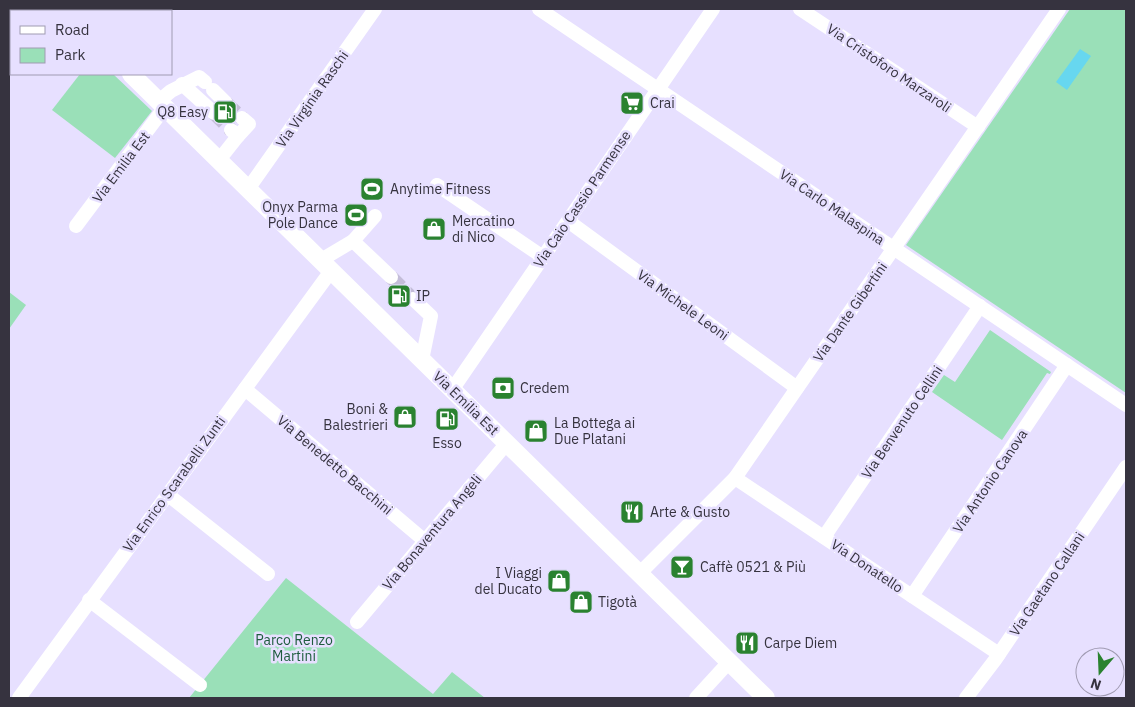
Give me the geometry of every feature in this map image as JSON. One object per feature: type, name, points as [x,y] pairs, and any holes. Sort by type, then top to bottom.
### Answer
[{"type":"main road","name":"Via Emilia Est","points":[[132,75],[766,698]]},
{"type":"street","name":"Via Virginia Raschi","points":[[248,189],[375,9]]},
{"type":"street","name":"Via Carlo Malaspina","points":[[539,9],[1126,405]]},
{"type":"street","name":"Via Caio Cassio Parmense","points":[[452,390],[713,9]]},
{"type":"street","name":"Via Cristoforo Marzaroli","points":[[800,9],[978,127]]},
{"type":"street","name":"Via Dante Gibertini","points":[[639,574],[735,478],[1059,9]]},
{"type":"street","points":[[162,104],[182,84],[199,77],[226,103]]},
{"type":"street","points":[[182,84],[214,113]]},
{"type":"street","name":"Via Emilia Est","points":[[76,226],[162,104]]},
{"type":"street","points":[[219,160],[234,133],[249,124],[242,118]]},
{"type":"street","points":[[437,185],[543,257]]},
{"type":"street","points":[[326,266],[353,241],[375,216]]},
{"type":"street","name":"Via Michele Leoni","points":[[568,221],[797,388]]},
{"type":"street","points":[[353,241],[391,276]]},
{"type":"street","name":"Via Enrico Scarabelli Zunti","points":[[18,698],[245,388],[326,266]]},
{"type":"street","points":[[413,299],[431,316],[422,360]]},
{"type":"street","name":"Via Benvenuto Cellini","points":[[824,537],[980,306]]},
{"type":"street","name":"Via Antonio Canova","points":[[912,596],[1068,365]]},
{"type":"street","name":"Via Benedetto Bacchini","points":[[245,388],[425,540]]},
{"type":"street","name":"Via Bonaventura Angeli","points":[[358,622],[507,444]]},
{"type":"street","name":"Via Gaetano Callani","points":[[966,698],[999,654],[1126,467]]},
{"type":"street","name":"Via Donatello","points":[[735,478],[999,654]]},
{"type":"street","points":[[167,494],[268,574]]},
{"type":"street","points":[[89,600],[200,685]]},
{"type":"street","points":[[696,698],[729,662]]},
{"type":"green space","points":[[1070,9],[1126,9],[1126,393],[906,245]]},
{"type":"green space","points":[[79,75],[114,75],[152,111],[115,158],[52,110]]},
{"type":"green space","points":[[9,292],[26,305],[9,329]]},
{"type":"green space","points":[[990,330],[1051,372],[1050,374],[1047,373],[1002,440],[932,392],[944,375],[955,382]]},
{"type":"green space","name":"Parco Renzo Martini","points":[[286,578],[433,694],[452,672],[485,698],[189,698]]},
{"type":"water","points":[[1080,49],[1091,56],[1067,90],[1056,82]]},
{"type":"tunnel","points":[[226,103],[242,118]]},
{"type":"tunnel","points":[[214,113],[231,130]]},
{"type":"tunnel","points":[[391,277],[413,299]]},
{"type":"place","name":"Crai","points":[[632,103]]},
{"type":"place","name":"Q8 Easy","points":[[225,112]]},
{"type":"place","name":"Anytime Fitness","points":[[372,189]]},
{"type":"place","name":"Onyx Parma Pole Dance","points":[[356,215]]},
{"type":"place","name":"Mercatino di Nico","points":[[434,229]]},
{"type":"place","name":"IP","points":[[399,296]]},
{"type":"place","name":"Credem","points":[[503,388]]},
{"type":"place","name":"Boni & Balestrieri","points":[[405,417]]},
{"type":"place","name":"Esso","points":[[447,419]]},
{"type":"place","name":"La Bottega ai Due Platani","points":[[536,431]]},
{"type":"place","name":"Arte & Gusto","points":[[632,512]]},
{"type":"place","name":"Caffè 0521 & Più","points":[[682,567]]},
{"type":"place","name":"I Viaggi del Ducato","points":[[559,581]]},
{"type":"place","name":"Tigotà","points":[[581,602]]},
{"type":"place","name":"Carpe Diem","points":[[747,643]]}]
